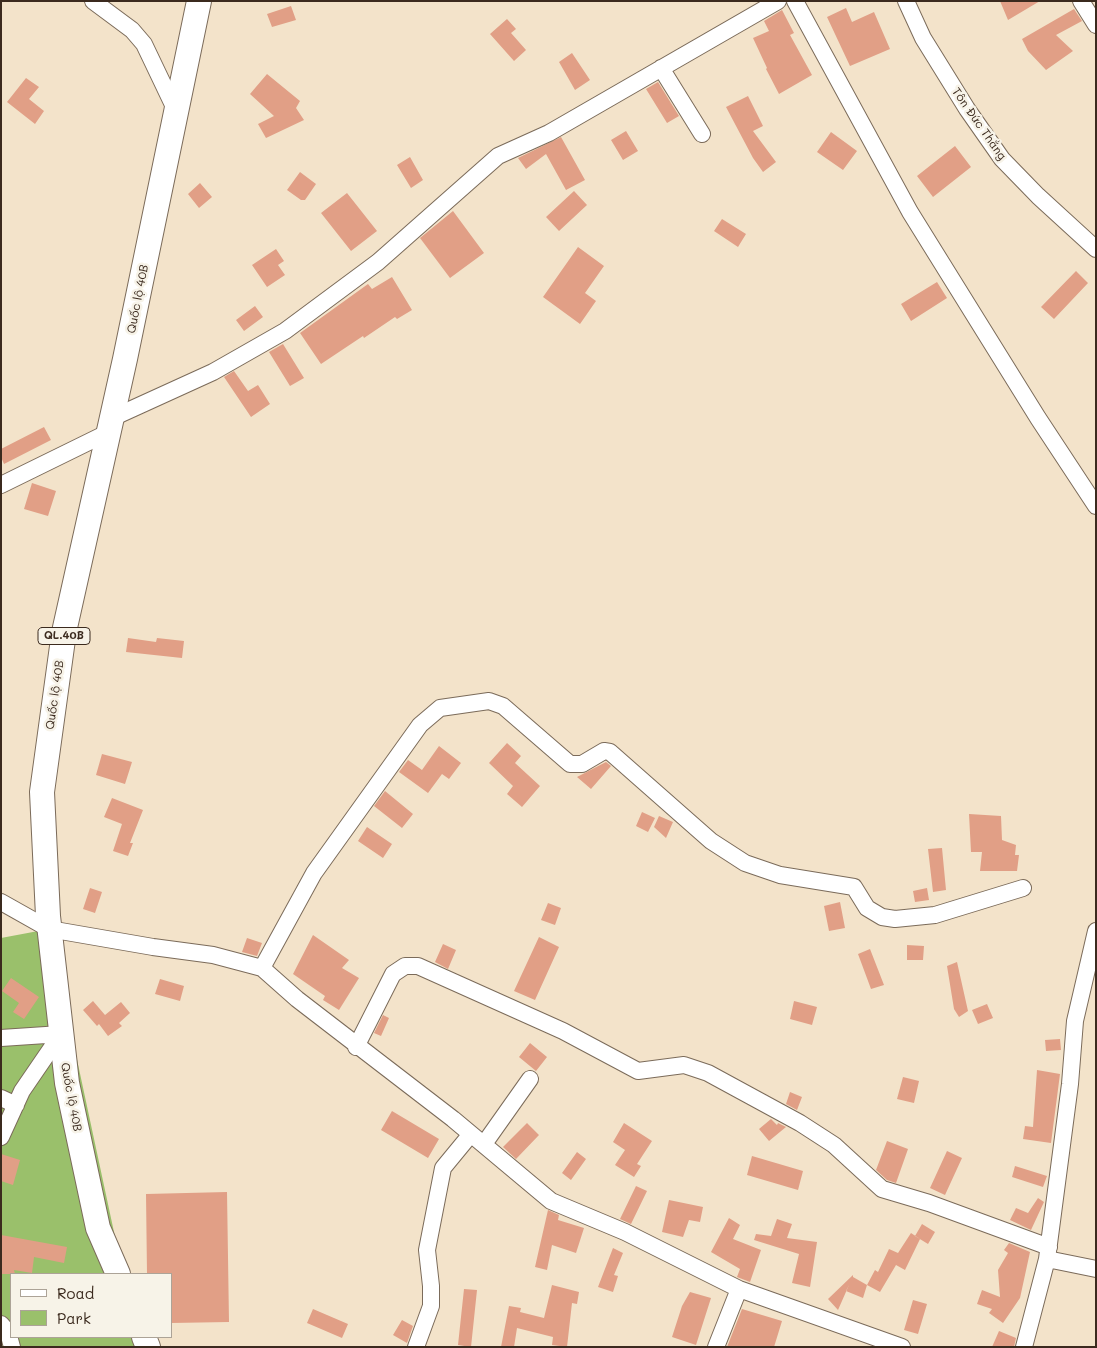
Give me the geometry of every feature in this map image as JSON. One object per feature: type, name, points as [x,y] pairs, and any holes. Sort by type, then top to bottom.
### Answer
[{"type":"highway","name":"Quốc lộ 40B","points":[[118,1273],[98,1228],[67,1083],[49,929],[42,792],[64,632],[111,425],[175,109],[199,1]]},
{"type":"street","points":[[93,1],[132,30],[144,44],[175,109]]},
{"type":"street","points":[[1,485],[285,331],[378,262],[498,156],[549,132],[778,1]]},
{"type":"street","points":[[795,1],[910,212],[1038,418],[1096,506]]},
{"type":"street","name":"Tôn Đức Thắng","points":[[906,1],[923,38],[967,109],[1002,159],[1038,196],[1096,249]]},
{"type":"street","points":[[1081,1],[1096,25]]},
{"type":"street","points":[[661,68],[702,134]]},
{"type":"street","points":[[262,968],[314,873],[420,725],[440,708],[489,701],[503,706],[570,764],[582,764],[604,751],[610,752],[711,841],[744,863],[780,875],[854,886],[867,908],[882,917],[895,919],[935,915],[1023,888]]},
{"type":"street","points":[[1,902],[49,929],[213,955],[262,968],[297,999],[356,1046],[478,1139],[552,1202],[617,1229],[739,1289],[902,1347]]},
{"type":"street","points":[[1024,1347],[1048,1253],[1070,1084],[1075,1021],[1096,931]]},
{"type":"street","points":[[356,1046],[393,974],[404,966],[418,966],[563,1031],[638,1071],[684,1065],[708,1073],[800,1123],[834,1145],[882,1189],[930,1203],[1048,1253],[1096,1269]]},
{"type":"street","points":[[1,1038],[61,1034]]},
{"type":"street","points":[[1,1137],[8,1101],[36,1069],[61,1034]]},
{"type":"street","points":[[416,1347],[431,1306],[432,1286],[427,1250],[444,1168],[478,1139],[530,1079]]},
{"type":"street","points":[[716,1347],[739,1289]]},
{"type":"street","points":[[1,1324],[8,1332],[12,1347]]},
{"type":"green space","points":[[49,929],[123,1273],[10,1273],[10,1338],[137,1338],[139,1347],[1,1347],[1,938]]},
{"type":"building","points":[[1000,1],[1040,1],[1008,20]]},
{"type":"building","points":[[291,6],[296,20],[272,27],[267,14]]},
{"type":"building","points":[[846,8],[852,22],[874,12],[890,49],[850,66],[827,17]]},
{"type":"building","points":[[1074,9],[1082,21],[1056,35],[1073,51],[1046,70],[1028,51],[1022,39]]},
{"type":"building","points":[[782,10],[794,33],[790,35],[812,75],[779,94],[753,38],[769,31],[764,21]]},
{"type":"building","points":[[507,19],[516,29],[511,33],[526,50],[514,61],[490,34]]},
{"type":"building","points":[[572,53],[590,80],[575,90],[559,62]]},
{"type":"building","points":[[267,74],[300,101],[296,108],[304,120],[266,138],[258,124],[274,116],[250,94]]},
{"type":"building","points":[[26,78],[39,87],[29,99],[44,111],[35,124],[7,102]]},
{"type":"building","points":[[658,82],[679,116],[667,123],[646,89]]},
{"type":"building","points":[[748,96],[763,126],[753,131],[776,162],[763,172],[753,158],[726,107]]},
{"type":"building","points":[[626,131],[638,151],[623,160],[611,140]]},
{"type":"building","points":[[831,132],[857,151],[843,170],[817,152]]},
{"type":"building","points":[[561,137],[585,180],[566,190],[546,154],[526,169],[518,158]]},
{"type":"building","points":[[955,146],[971,167],[933,197],[917,176]]},
{"type":"building","points":[[410,157],[423,180],[411,188],[397,165]]},
{"type":"building","points":[[300,172],[316,184],[305,200],[301,200],[287,190]]},
{"type":"building","points":[[200,183],[212,197],[199,208],[188,194]]},
{"type":"building","points":[[574,191],[587,205],[559,231],[546,217]]},
{"type":"building","points":[[347,193],[377,231],[351,251],[321,213]]},
{"type":"building","points":[[453,211],[484,253],[450,278],[420,238]]},
{"type":"building","points":[[722,219],[746,234],[738,247],[714,231]]},
{"type":"building","points":[[578,247],[604,266],[585,293],[596,301],[580,324],[543,297]]},
{"type":"building","points":[[276,249],[284,261],[278,265],[285,275],[267,287],[252,265]]},
{"type":"building","points":[[1076,271],[1088,283],[1054,319],[1041,307]]},
{"type":"building","points":[[392,277],[412,310],[397,319],[395,317],[321,364],[300,333],[368,284],[372,289]]},
{"type":"building","points":[[937,282],[947,298],[911,321],[901,304]]},
{"type":"building","points":[[255,306],[263,317],[244,331],[236,320]]},
{"type":"building","points":[[283,344],[304,378],[290,386],[269,352]]},
{"type":"building","points":[[234,371],[248,391],[258,385],[270,404],[251,417],[224,377]]},
{"type":"building","points":[[44,427],[51,440],[4,464],[1,457],[1,449]]},
{"type":"building","points":[[32,483],[56,491],[48,516],[24,509]]},
{"type":"building","points":[[128,638],[156,642],[157,638],[184,641],[182,658],[126,652]]},
{"type":"building","points":[[507,743],[521,756],[515,763],[540,786],[522,807],[507,794],[513,786],[489,763]]},
{"type":"building","points":[[439,746],[461,763],[449,779],[442,774],[428,793],[399,772],[408,760],[422,770]]},
{"type":"building","points":[[102,754],[132,762],[125,784],[96,775]]},
{"type":"building","points":[[606,762],[611,766],[591,789],[577,777]]},
{"type":"building","points":[[385,791],[413,814],[402,828],[374,806]]},
{"type":"building","points":[[112,798],[143,810],[130,843],[133,843],[128,856],[113,851],[122,824],[104,817]]},
{"type":"building","points":[[642,812],[655,818],[648,832],[636,826]]},
{"type":"building","points":[[969,814],[1001,816],[1002,840],[1016,845],[1015,855],[1019,855],[1017,871],[980,871],[982,852],[971,852]]},
{"type":"building","points":[[659,816],[673,822],[666,838],[654,827]]},
{"type":"building","points":[[367,827],[392,844],[383,858],[358,841]]},
{"type":"building","points":[[942,848],[946,890],[933,892],[928,849]]},
{"type":"building","points":[[90,888],[102,892],[95,913],[83,909]]},
{"type":"building","points":[[927,888],[929,900],[915,902],[913,891]]},
{"type":"building","points":[[840,902],[845,928],[829,931],[824,906]]},
{"type":"building","points":[[548,903],[561,908],[555,925],[541,920]]},
{"type":"building","points":[[313,935],[349,960],[342,968],[359,978],[339,1010],[323,1000],[325,996],[293,974]]},
{"type":"building","points":[[539,937],[559,947],[535,1000],[514,991]]},
{"type":"building","points":[[247,938],[262,943],[257,956],[242,952]]},
{"type":"building","points":[[443,944],[456,950],[448,969],[435,962]]},
{"type":"building","points":[[907,945],[924,946],[923,960],[907,960]]},
{"type":"building","points":[[870,949],[884,985],[871,989],[858,954]]},
{"type":"building","points":[[957,962],[968,1011],[959,1017],[954,1009],[947,966]]},
{"type":"building","points":[[11,978],[39,997],[24,1019],[13,1012],[19,1003],[2,991]]},
{"type":"building","points":[[160,979],[184,986],[180,1001],[155,994]]},
{"type":"building","points":[[93,1001],[105,1015],[121,1002],[130,1013],[119,1023],[122,1026],[108,1036],[99,1024],[97,1026],[83,1010]]},
{"type":"building","points":[[794,1001],[817,1007],[812,1025],[790,1019]]},
{"type":"building","points":[[987,1004],[993,1018],[978,1024],[972,1010]]},
{"type":"building","points":[[383,1015],[389,1018],[381,1036],[374,1033]]},
{"type":"building","points":[[1060,1039],[1061,1050],[1046,1051],[1045,1040]]},
{"type":"building","points":[[530,1043],[547,1057],[536,1071],[519,1057]]},
{"type":"building","points":[[1037,1070],[1060,1074],[1051,1143],[1023,1139],[1025,1126],[1033,1127]]},
{"type":"building","points":[[903,1077],[919,1081],[914,1103],[897,1099]]},
{"type":"building","points":[[790,1092],[802,1097],[797,1110],[786,1104]]},
{"type":"building","points":[[392,1111],[439,1139],[428,1158],[381,1130]]},
{"type":"building","points":[[771,1119],[777,1125],[778,1123],[786,1127],[769,1141],[759,1129]]},
{"type":"building","points":[[527,1123],[539,1135],[516,1159],[503,1147]]},
{"type":"building","points":[[624,1123],[652,1141],[637,1164],[641,1166],[634,1177],[615,1165],[625,1150],[613,1142]]},
{"type":"building","points":[[887,1141],[908,1149],[896,1183],[887,1180],[876,1170]]},
{"type":"building","points":[[947,1151],[962,1158],[945,1195],[930,1188]]},
{"type":"building","points":[[577,1152],[586,1159],[571,1180],[562,1173]]},
{"type":"building","points":[[1,1154],[20,1160],[13,1185],[1,1181]]},
{"type":"building","points":[[752,1156],[803,1171],[798,1190],[747,1175]]},
{"type":"building","points":[[1015,1166],[1047,1176],[1043,1187],[1012,1177]]},
{"type":"building","points":[[636,1186],[647,1191],[631,1224],[620,1219]]},
{"type":"building","points":[[227,1192],[229,1322],[172,1323],[172,1273],[147,1273],[146,1194]]},
{"type":"building","points":[[1038,1198],[1044,1202],[1031,1230],[1010,1220],[1016,1208],[1028,1213]]},
{"type":"building","points":[[669,1200],[703,1207],[700,1222],[689,1220],[683,1237],[662,1232]]},
{"type":"building","points":[[548,1210],[559,1215],[558,1220],[584,1228],[576,1253],[552,1245],[547,1270],[535,1267]]},
{"type":"building","points":[[729,1218],[740,1225],[733,1239],[761,1250],[750,1282],[737,1277],[740,1269],[711,1252]]},
{"type":"building","points":[[777,1219],[792,1224],[787,1238],[817,1242],[810,1287],[792,1283],[799,1254],[754,1240],[756,1234],[771,1236]]},
{"type":"building","points":[[922,1224],[935,1232],[928,1244],[915,1236]]},
{"type":"building","points":[[911,1233],[920,1239],[905,1270],[896,1265],[880,1292],[867,1285],[875,1270],[878,1272],[889,1249],[898,1253]]},
{"type":"building","points":[[1,1235],[67,1247],[64,1263],[34,1257],[32,1273],[14,1270],[15,1273],[1,1274]]},
{"type":"building","points":[[1009,1243],[1030,1252],[1020,1298],[1003,1323],[989,1313],[992,1309],[977,1304],[982,1290],[1000,1297],[998,1270],[1008,1253],[1004,1250]]},
{"type":"building","points":[[613,1248],[623,1253],[614,1275],[618,1276],[613,1292],[598,1287]]},
{"type":"building","points":[[853,1275],[853,1277],[867,1285],[863,1298],[846,1291],[838,1310],[828,1299]]},
{"type":"building","points":[[552,1285],[579,1292],[577,1304],[572,1303],[567,1347],[552,1345],[553,1337],[517,1328],[514,1347],[501,1347],[509,1306],[521,1308],[520,1312],[544,1318]]},
{"type":"building","points":[[464,1289],[477,1290],[471,1347],[458,1345]]},
{"type":"building","points":[[690,1292],[711,1298],[696,1345],[672,1337],[682,1306]]},
{"type":"building","points":[[913,1300],[927,1304],[918,1334],[904,1330]]},
{"type":"building","points":[[313,1309],[348,1324],[342,1338],[307,1323]]},
{"type":"building","points":[[742,1309],[782,1321],[774,1347],[727,1347]]},
{"type":"building","points":[[402,1320],[413,1326],[407,1343],[393,1335]]},
{"type":"building","points":[[999,1331],[1016,1338],[1014,1347],[992,1347]]}]
